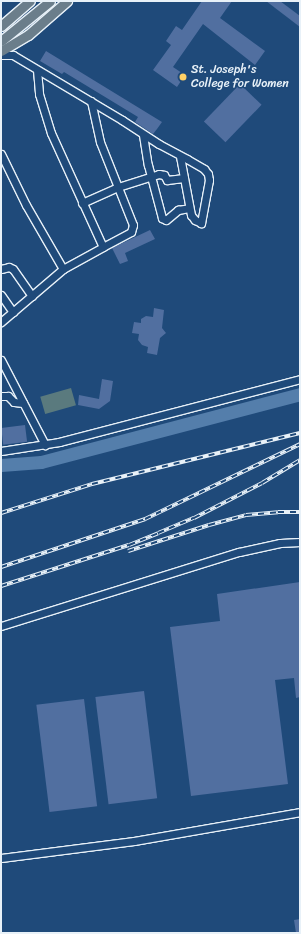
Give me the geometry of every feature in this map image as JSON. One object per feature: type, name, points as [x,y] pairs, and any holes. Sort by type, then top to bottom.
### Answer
[{"type":"main road","points":[[1,26],[30,1]]},
{"type":"main road","points":[[1,41],[50,1]]},
{"type":"main road","points":[[1,51],[28,35],[67,1]]},
{"type":"street","points":[[1,54],[13,55],[91,101],[143,135],[204,169],[208,174],[209,180],[201,222],[192,218],[180,156]]},
{"type":"street","points":[[37,70],[39,94],[44,113],[61,158],[103,247]]},
{"type":"street","points":[[1,322],[63,269],[133,230],[133,225],[100,142],[91,101]]},
{"type":"street","points":[[143,135],[150,177],[164,220],[168,219],[178,210],[189,208]]},
{"type":"street","points":[[1,154],[26,205],[63,269]]},
{"type":"street","points":[[82,203],[118,187],[162,174],[167,180],[184,178]]},
{"type":"street","points":[[2,267],[13,269],[32,296]]},
{"type":"street","points":[[1,295],[13,312]]},
{"type":"street","points":[[1,360],[45,445]]},
{"type":"street","points":[[1,451],[45,445],[141,422],[300,379]]},
{"type":"street","points":[[1,396],[8,396],[14,402],[24,403]]},
{"type":"street","points":[[1,626],[239,552],[280,543],[300,542]]},
{"type":"street","points":[[1,858],[134,841],[300,812]]},
{"type":"green space","points":[[71,388],[76,405],[45,414],[40,397]]},
{"type":"building","points":[[202,1],[232,1],[220,18],[265,51],[255,65],[203,24],[173,67],[185,75],[177,87],[153,70],[171,45],[166,41],[176,26],[182,30]]},
{"type":"building","points":[[266,1],[280,1],[300,16],[300,27]]},
{"type":"building","points":[[46,51],[162,122],[153,134],[135,122],[138,117],[64,72],[62,74],[40,61]]},
{"type":"building","points":[[240,84],[262,105],[225,142],[204,121]]},
{"type":"building","points":[[150,230],[155,239],[125,253],[128,261],[120,264],[112,248]]},
{"type":"building","points":[[154,308],[164,310],[162,328],[166,333],[160,338],[157,355],[147,353],[148,347],[142,345],[138,340],[139,334],[132,333],[134,322],[141,323],[141,319],[146,316],[153,317]]},
{"type":"building","points":[[102,379],[113,381],[110,401],[99,409],[78,405],[79,395],[99,399]]},
{"type":"building","points":[[25,425],[27,442],[3,445],[1,428]]},
{"type":"building","points":[[300,582],[300,697],[296,698],[294,678],[275,680],[288,784],[191,796],[170,627],[220,621],[217,594]]},
{"type":"building","points":[[144,691],[157,798],[109,804],[95,697]]},
{"type":"building","points":[[84,699],[97,806],[50,812],[36,705]]},
{"type":"building","points":[[300,919],[300,933],[296,933],[294,920]]},
{"type":"waterway","points":[[1,465],[41,462],[300,394]]},
{"type":"railway","points":[[1,513],[92,484],[300,433]]},
{"type":"railway","points":[[1,567],[145,519],[300,444]]},
{"type":"railway","points":[[1,586],[129,545],[194,518],[262,483],[300,460]]},
{"type":"railway","points":[[128,551],[209,525],[246,515],[278,512],[300,512]]},
{"type":"place","name":"St. Joseph's College for Women","points":[[183,77]]}]
